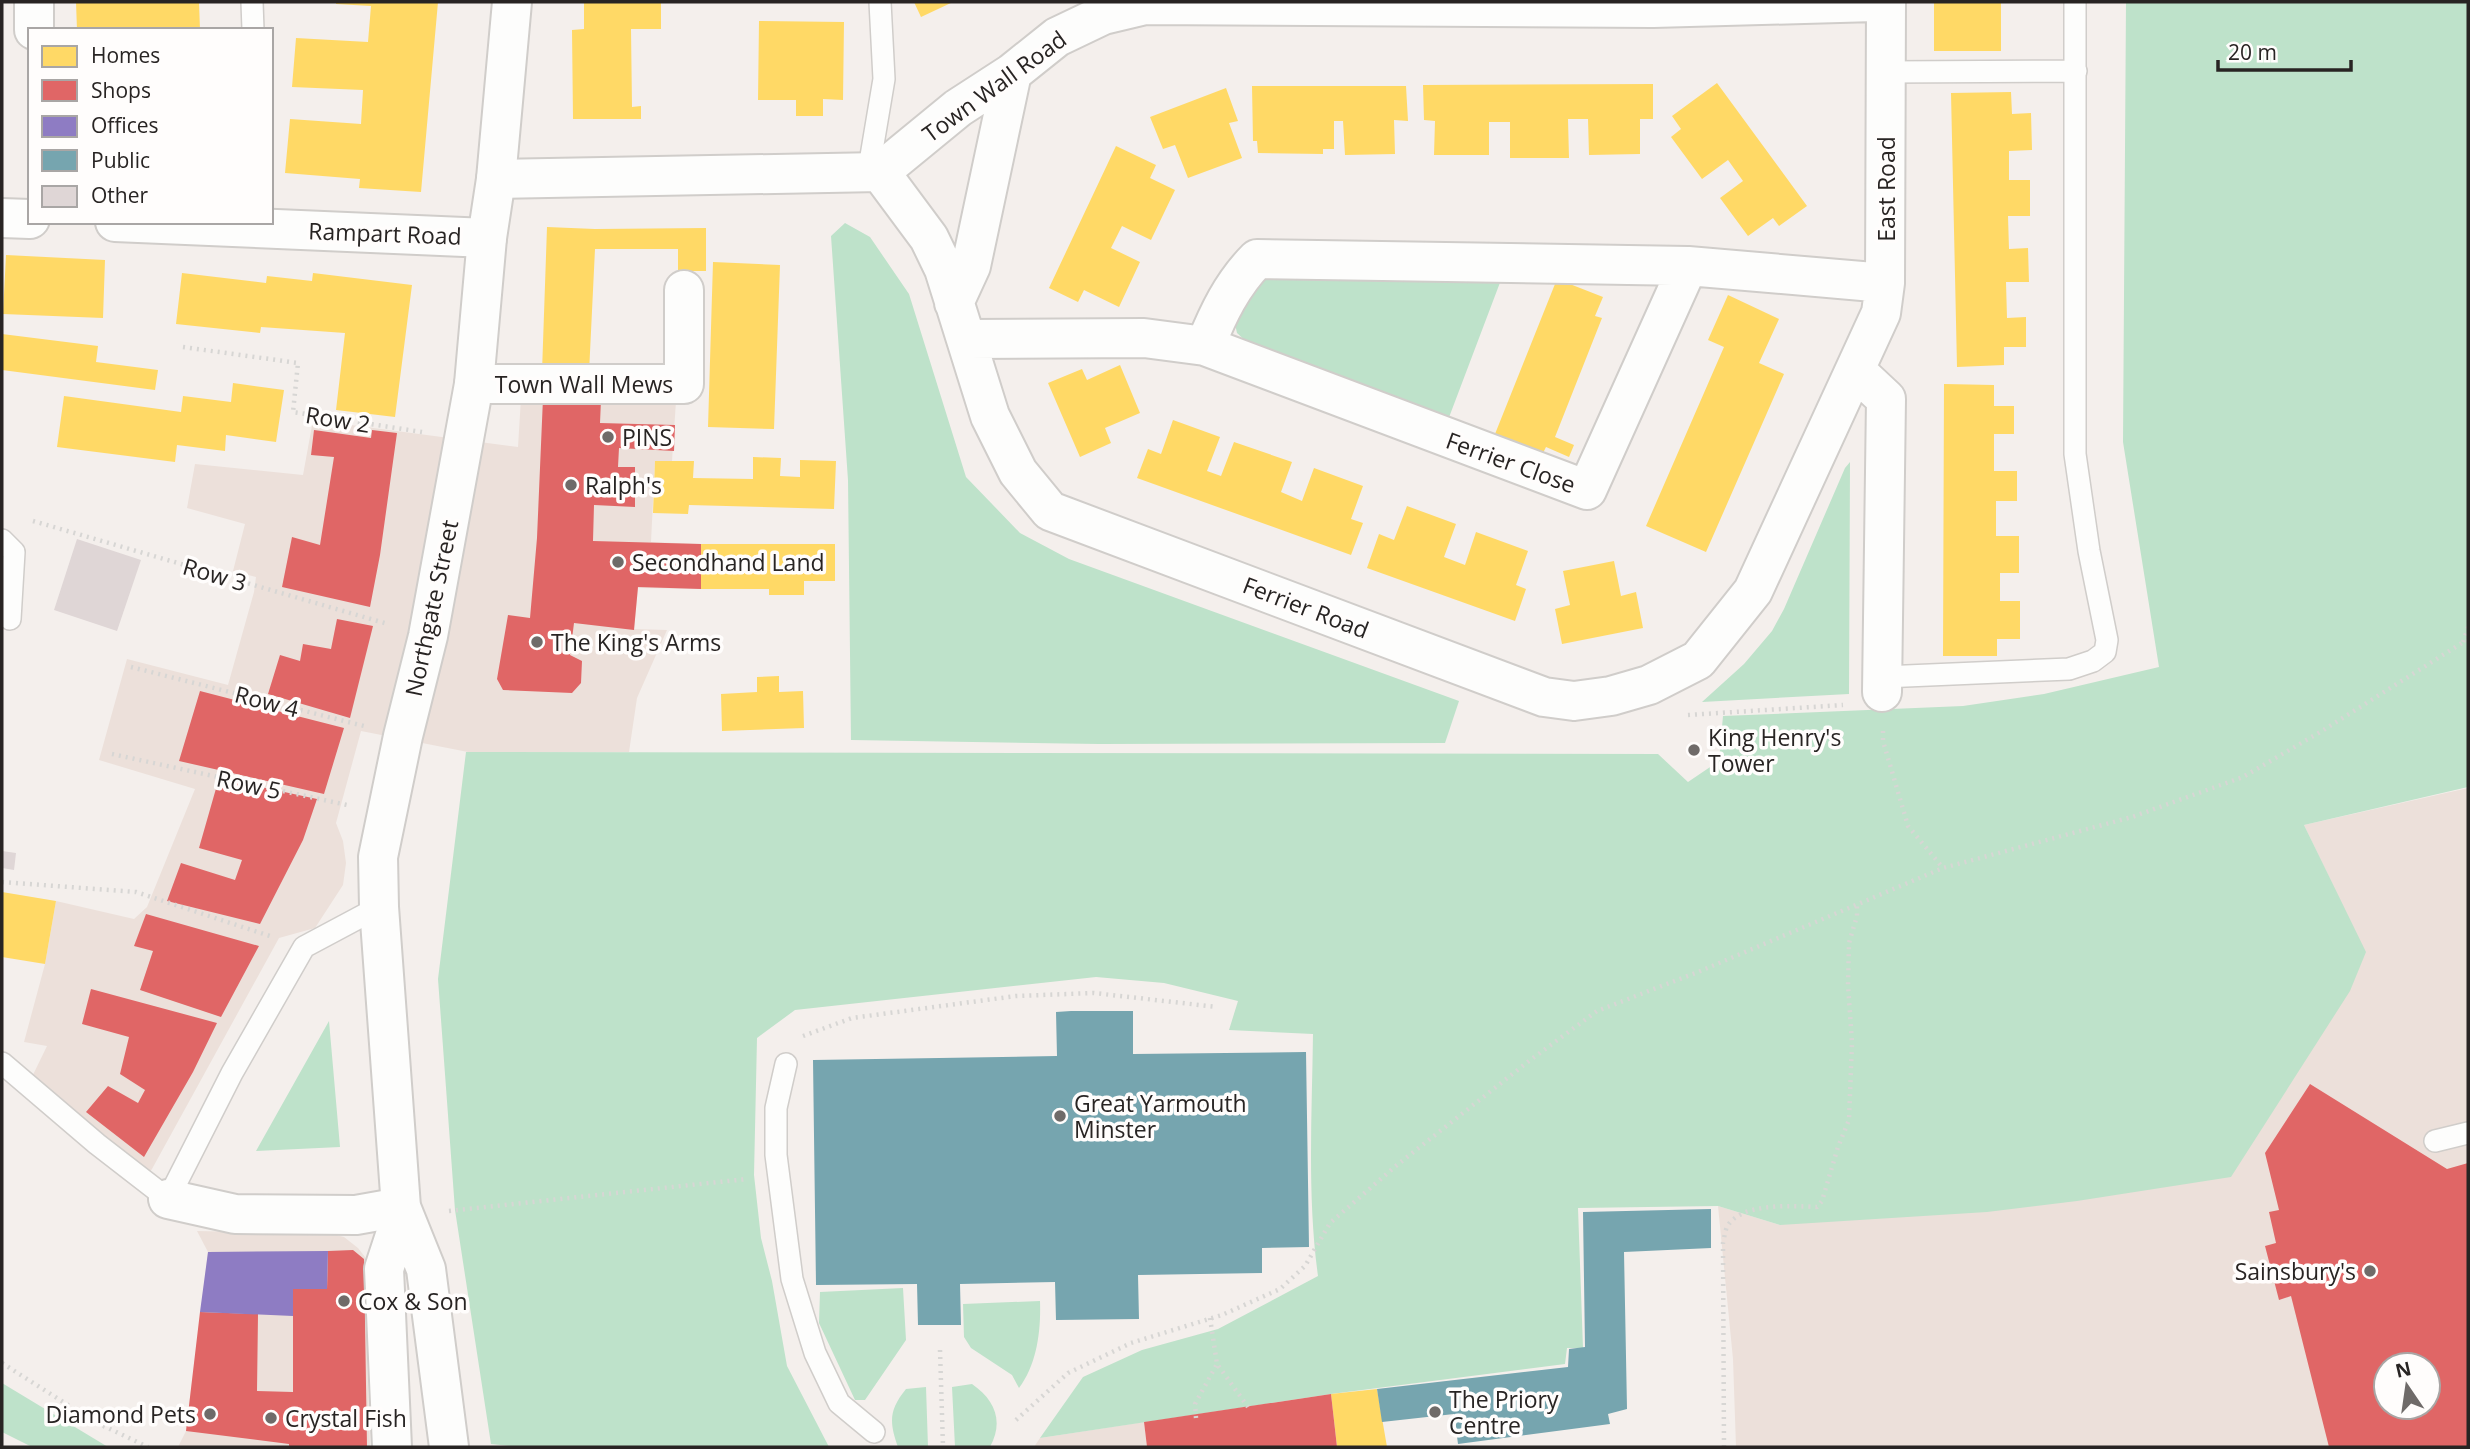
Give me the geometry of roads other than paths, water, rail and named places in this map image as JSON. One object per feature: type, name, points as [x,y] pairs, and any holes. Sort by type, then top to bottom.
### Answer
[{"type":"street","points":[[33,2],[34,28]]},
{"type":"street","name":"Northgate Street","points":[[449,1447],[426,1269],[402,1210],[377,857],[402,736],[428,636],[474,384],[486,237],[496,179],[512,2]]},
{"type":"street","name":"Town Wall Road","points":[[874,173],[1057,37],[1103,15],[1145,5],[1653,8],[1875,2]]},
{"type":"street","name":"East Road","points":[[1753,591],[1881,313],[1885,283],[1886,2]]},
{"type":"street","points":[[954,303],[971,266],[1012,73]]},
{"type":"street","points":[[496,179],[874,173]]},
{"type":"street","name":"Ferrier Road","points":[[874,173],[929,238],[944,269],[990,416],[1017,472],[1050,511],[1544,697],[1574,701],[1649,685],[1698,660],[1753,591]]},
{"type":"street","points":[[2,218],[28,219]]},
{"type":"street","name":"Rampart Road","points":[[210,224],[486,237]]},
{"type":"street","points":[[1205,346],[1220,308],[1245,271],[1257,259],[1688,266],[1885,283]]},
{"type":"street","name":"Ferrier Close","points":[[967,339],[1144,338],[1205,346],[1587,491],[1688,266]]},
{"type":"street","name":"Town Wall Mews","points":[[474,384],[684,384],[684,290]]},
{"type":"street","points":[[1854,370],[1886,399],[1882,691]]},
{"type":"street","points":[[168,1199],[235,1214],[356,1214],[402,1210]]},
{"type":"street","name":"Northgate Street","points":[[392,1447],[384,1269],[402,1210]]},
{"type":"lane","points":[[252,2],[253,28]]},
{"type":"lane","points":[[874,173],[884,79],[880,2]]},
{"type":"lane","points":[[1882,691],[2069,669],[2093,661],[2105,652],[2107,640],[2089,551],[2075,454],[2075,2]]},
{"type":"lane","points":[[1886,72],[2076,71]]},
{"type":"lane","points":[[2,540],[14,552],[10,620]]},
{"type":"lane","points":[[2,1063],[97,1144],[168,1199],[232,1073],[304,947],[379,907]]},
{"type":"lane","points":[[786,1063],[776,1108],[776,1155],[792,1279],[815,1353],[839,1403],[874,1432]]},
{"type":"lane","points":[[2435,1141],[2468,1133]]},
{"type":"place","name":"PINS","points":[[608,437]]},
{"type":"place","name":"Ralph's","points":[[571,485]]},
{"type":"place","name":"Secondhand Land","points":[[618,562]]},
{"type":"place","name":"The King's Arms","points":[[537,642]]},
{"type":"place","name":"King Henry's Tower","points":[[1694,750]]},
{"type":"place","name":"Great Yarmouth Minster","points":[[1060,1116]]},
{"type":"place","name":"Sainsbury's","points":[[2370,1271]]},
{"type":"place","name":"Cox & Son","points":[[344,1301]]},
{"type":"place","name":"The Priory Centre","points":[[1435,1412]]},
{"type":"place","name":"Diamond Pets","points":[[210,1414]]},
{"type":"place","name":"Crystal Fish","points":[[271,1418]]}]
